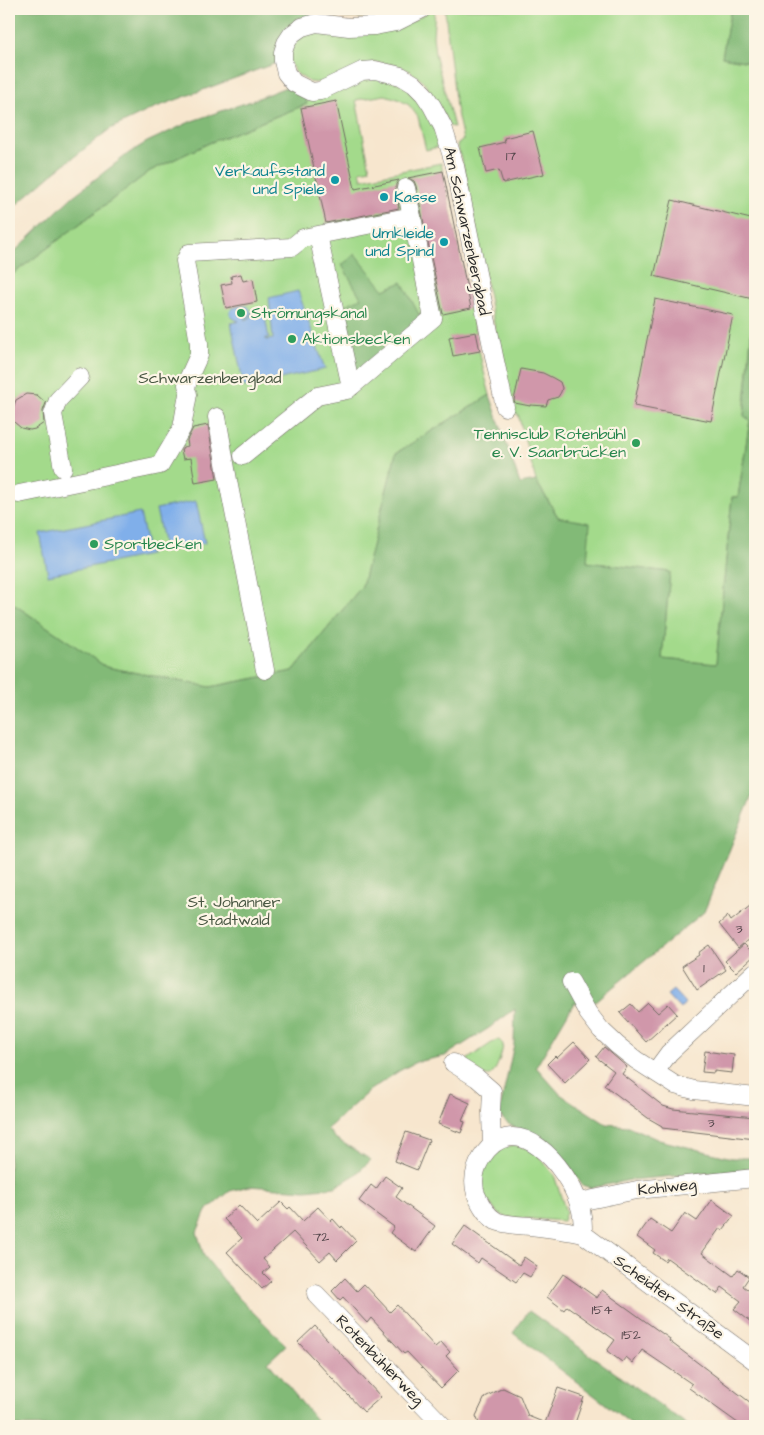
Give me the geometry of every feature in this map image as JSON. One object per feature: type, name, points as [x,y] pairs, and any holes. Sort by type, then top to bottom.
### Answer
[{"type":"street","name":"Am Schwarzenbergbad","points":[[422,9],[396,22],[375,26],[349,27],[316,23],[302,27],[292,34],[286,43],[283,52],[283,62],[286,73],[294,83],[312,92],[320,91],[362,71],[375,70],[401,76],[419,89],[432,106],[443,127],[455,166],[505,407]]},
{"type":"street","points":[[243,456],[317,396],[347,390],[433,318],[406,188]]},
{"type":"street","points":[[19,494],[160,465],[182,428],[188,379],[199,355],[185,261],[189,253],[292,247],[304,238],[412,216]]},
{"type":"street","points":[[318,235],[350,387]]},
{"type":"street","points":[[63,468],[53,414],[58,400],[80,377]]},
{"type":"street","points":[[217,417],[228,486],[266,670]]},
{"type":"street","points":[[655,1072],[669,1053],[755,972]]},
{"type":"street","points":[[570,982],[583,1007],[601,1030],[636,1060],[675,1085],[694,1090],[755,1096]]},
{"type":"street","points":[[453,1063],[477,1078],[492,1091],[490,1112],[492,1144],[502,1139],[523,1138],[541,1148],[555,1161],[579,1202],[582,1213],[583,1234]]},
{"type":"street","name":"Scheidter Straße","points":[[492,1144],[484,1153],[474,1177],[475,1190],[487,1214],[496,1220],[509,1224],[583,1234],[755,1361]]},
{"type":"street","name":"Kohlweg","points":[[579,1202],[637,1190],[755,1178]]},
{"type":"street","name":"Rotenbühlerweg","points":[[316,1294],[443,1426]]},
{"type":"green space","points":[[9,9],[402,9],[374,17],[348,18],[315,15],[297,19],[286,29],[276,63],[154,108],[110,129],[52,174],[9,211]]},
{"type":"green space","points":[[435,9],[433,36],[435,54],[454,127],[449,126],[438,103],[424,82],[410,71],[396,65],[375,62],[321,83],[309,82],[296,73],[289,62],[291,49],[297,40],[313,30],[400,28]]},
{"type":"green space","points":[[448,9],[731,9],[722,57],[755,63],[755,193],[751,211],[755,213],[755,300],[744,415],[750,419],[738,497],[732,497],[716,664],[662,659],[670,572],[586,562],[536,481],[518,414],[511,413],[466,176],[457,145],[463,140],[456,108],[445,11]]},
{"type":"green space","points":[[731,9],[755,9],[755,63],[722,57]]},
{"type":"green space","name":"Schwarzenbergbad","points":[[377,77],[403,84],[425,105],[442,146],[426,150],[418,117],[409,105],[398,99],[385,95],[356,100],[370,169],[360,171],[362,179],[441,163],[490,395],[396,453],[362,586],[293,671],[210,687],[106,667],[9,601],[9,277],[150,171],[209,143],[307,104],[304,96]]},
{"type":"green space","points":[[286,87],[304,96],[307,104],[209,143],[150,171],[9,277],[9,257],[72,197],[129,153],[147,142],[192,121]]},
{"type":"green space","points":[[355,254],[384,290],[402,282],[422,320],[353,376],[339,308],[361,298],[342,265]]},
{"type":"green space","name":"St. Johanner Stadtwald","points":[[755,300],[755,788],[704,912],[590,1006],[574,1003],[536,1067],[560,1094],[606,1124],[628,1126],[659,1140],[732,1158],[755,1158],[755,1167],[630,1180],[591,1188],[582,1185],[554,1148],[542,1138],[508,1124],[499,1114],[514,1044],[515,1009],[445,1056],[416,1062],[399,1071],[370,1090],[327,1129],[335,1138],[371,1160],[355,1175],[335,1187],[306,1190],[249,1186],[230,1191],[206,1211],[197,1232],[204,1256],[237,1296],[286,1345],[268,1362],[321,1426],[9,1426],[9,601],[106,667],[210,687],[293,671],[362,586],[396,453],[490,395],[520,484],[536,481],[558,517],[590,523],[587,562],[670,572],[662,659],[716,664],[732,497],[738,497],[750,420],[744,416]]},
{"type":"green space","points":[[496,1040],[503,1044],[501,1055],[493,1073],[485,1076],[468,1063],[468,1059]]},
{"type":"green space","points":[[514,1145],[534,1150],[554,1175],[566,1212],[563,1221],[506,1217],[497,1213],[482,1193],[481,1180],[488,1160],[501,1148]]},
{"type":"green space","points":[[529,1311],[689,1426],[634,1426],[513,1333]]},
{"type":"water","name":"Aktionsbecken","points":[[298,291],[325,369],[244,387],[231,323],[239,321],[231,316],[231,310],[236,307],[247,306],[251,313],[246,320],[251,317],[252,312],[264,311],[269,338],[266,338],[266,340],[273,339],[269,298]]},
{"type":"water","points":[[196,501],[205,543],[165,551],[156,509]]},
{"type":"water","name":"Sportbecken","points":[[140,513],[149,555],[48,575],[40,533]]},
{"type":"water","points":[[673,990],[685,1003],[680,1009],[667,995]]},
{"type":"building","name":"Verkaufsstand und Spiele","points":[[336,101],[355,189],[399,180],[396,184],[396,190],[399,208],[326,223],[301,108]]},
{"type":"building","points":[[533,131],[544,174],[503,183],[499,170],[486,173],[480,148],[505,142],[504,138]]},
{"type":"building","name":"Umkleide und Spind","points":[[443,171],[471,308],[443,314],[416,186],[414,181],[408,178]]},
{"type":"building","points":[[672,200],[755,220],[755,289],[753,299],[654,276]]},
{"type":"building","points":[[241,274],[243,281],[253,279],[257,302],[226,308],[221,285],[232,283],[231,276]]},
{"type":"building","points":[[655,299],[733,315],[711,421],[634,406]]},
{"type":"building","points":[[476,332],[480,351],[453,356],[449,337]]},
{"type":"building","points":[[521,369],[543,373],[560,382],[562,388],[558,397],[548,400],[546,406],[530,406],[515,403],[514,400]]},
{"type":"building","points":[[26,394],[37,395],[46,403],[43,411],[44,423],[30,430],[21,428],[14,422],[12,417],[16,400]]},
{"type":"building","points":[[208,425],[217,479],[195,483],[191,458],[183,459],[181,450],[183,447],[188,446],[187,440],[193,428]]},
{"type":"building","points":[[755,902],[755,934],[738,948],[719,924],[728,916],[731,921]]},
{"type":"building","points":[[744,944],[755,955],[736,972],[725,961]]},
{"type":"building","points":[[709,945],[726,970],[697,990],[682,966],[699,955],[698,953]]},
{"type":"building","points":[[648,1003],[658,1013],[668,1004],[677,1014],[646,1042],[620,1013],[631,1004],[638,1012]]},
{"type":"building","points":[[574,1042],[590,1059],[565,1083],[547,1064],[555,1056],[557,1058]]},
{"type":"building","points":[[604,1047],[627,1067],[622,1074],[663,1106],[673,1109],[755,1117],[755,1139],[662,1128],[662,1126],[648,1118],[604,1085],[614,1071],[596,1057]]},
{"type":"building","points":[[705,1051],[734,1055],[732,1073],[702,1072]]},
{"type":"building","points":[[450,1094],[470,1103],[462,1121],[465,1122],[461,1133],[438,1124]]},
{"type":"building","points":[[406,1132],[429,1140],[417,1170],[395,1161]]},
{"type":"building","points":[[385,1176],[402,1188],[396,1197],[435,1226],[416,1252],[390,1233],[394,1227],[359,1201],[371,1185],[376,1189]]},
{"type":"building","points":[[712,1200],[734,1216],[723,1230],[720,1228],[702,1253],[733,1276],[738,1269],[749,1277],[743,1286],[755,1295],[755,1325],[734,1309],[741,1301],[722,1287],[717,1294],[667,1258],[665,1261],[653,1253],[655,1250],[637,1237],[650,1219],[671,1233],[685,1213],[697,1221]]},
{"type":"building","points":[[281,1202],[288,1209],[290,1207],[303,1221],[318,1207],[331,1221],[333,1219],[341,1228],[342,1226],[356,1241],[337,1260],[330,1252],[320,1261],[293,1232],[263,1259],[270,1267],[263,1273],[271,1281],[262,1289],[227,1252],[242,1238],[224,1219],[239,1205],[257,1224]]},
{"type":"building","points":[[465,1226],[519,1265],[524,1257],[537,1266],[530,1277],[523,1273],[516,1282],[481,1258],[478,1263],[452,1244]]},
{"type":"building","points":[[563,1274],[597,1298],[602,1290],[670,1339],[669,1341],[755,1406],[755,1422],[752,1426],[742,1426],[689,1388],[692,1384],[642,1350],[633,1363],[626,1357],[622,1362],[607,1351],[615,1340],[567,1306],[564,1310],[547,1297]]},
{"type":"building","points":[[345,1278],[357,1291],[364,1284],[390,1312],[397,1305],[435,1347],[441,1342],[450,1352],[446,1356],[459,1370],[441,1388],[407,1352],[404,1354],[371,1318],[367,1323],[343,1297],[340,1300],[332,1291]]},
{"type":"building","points":[[315,1326],[381,1397],[364,1412],[298,1342]]},
{"type":"building","points":[[503,1388],[520,1396],[528,1416],[545,1423],[558,1388],[584,1397],[574,1426],[480,1426],[476,1416],[485,1397]]},
{"type":"place","name":"Verkaufsstand und Spiele","points":[[335,180]]},
{"type":"place","name":"Kasse","points":[[384,197]]},
{"type":"place","name":"Umkleide und Spind","points":[[444,242]]},
{"type":"place","name":"Strömungskanal","points":[[241,313]]},
{"type":"place","name":"Aktionsbecken","points":[[292,339]]},
{"type":"place","name":"Tennisclub Rotenbühl e. V. Saarbrücken","points":[[636,443]]},
{"type":"place","name":"Sportbecken","points":[[94,544]]}]
